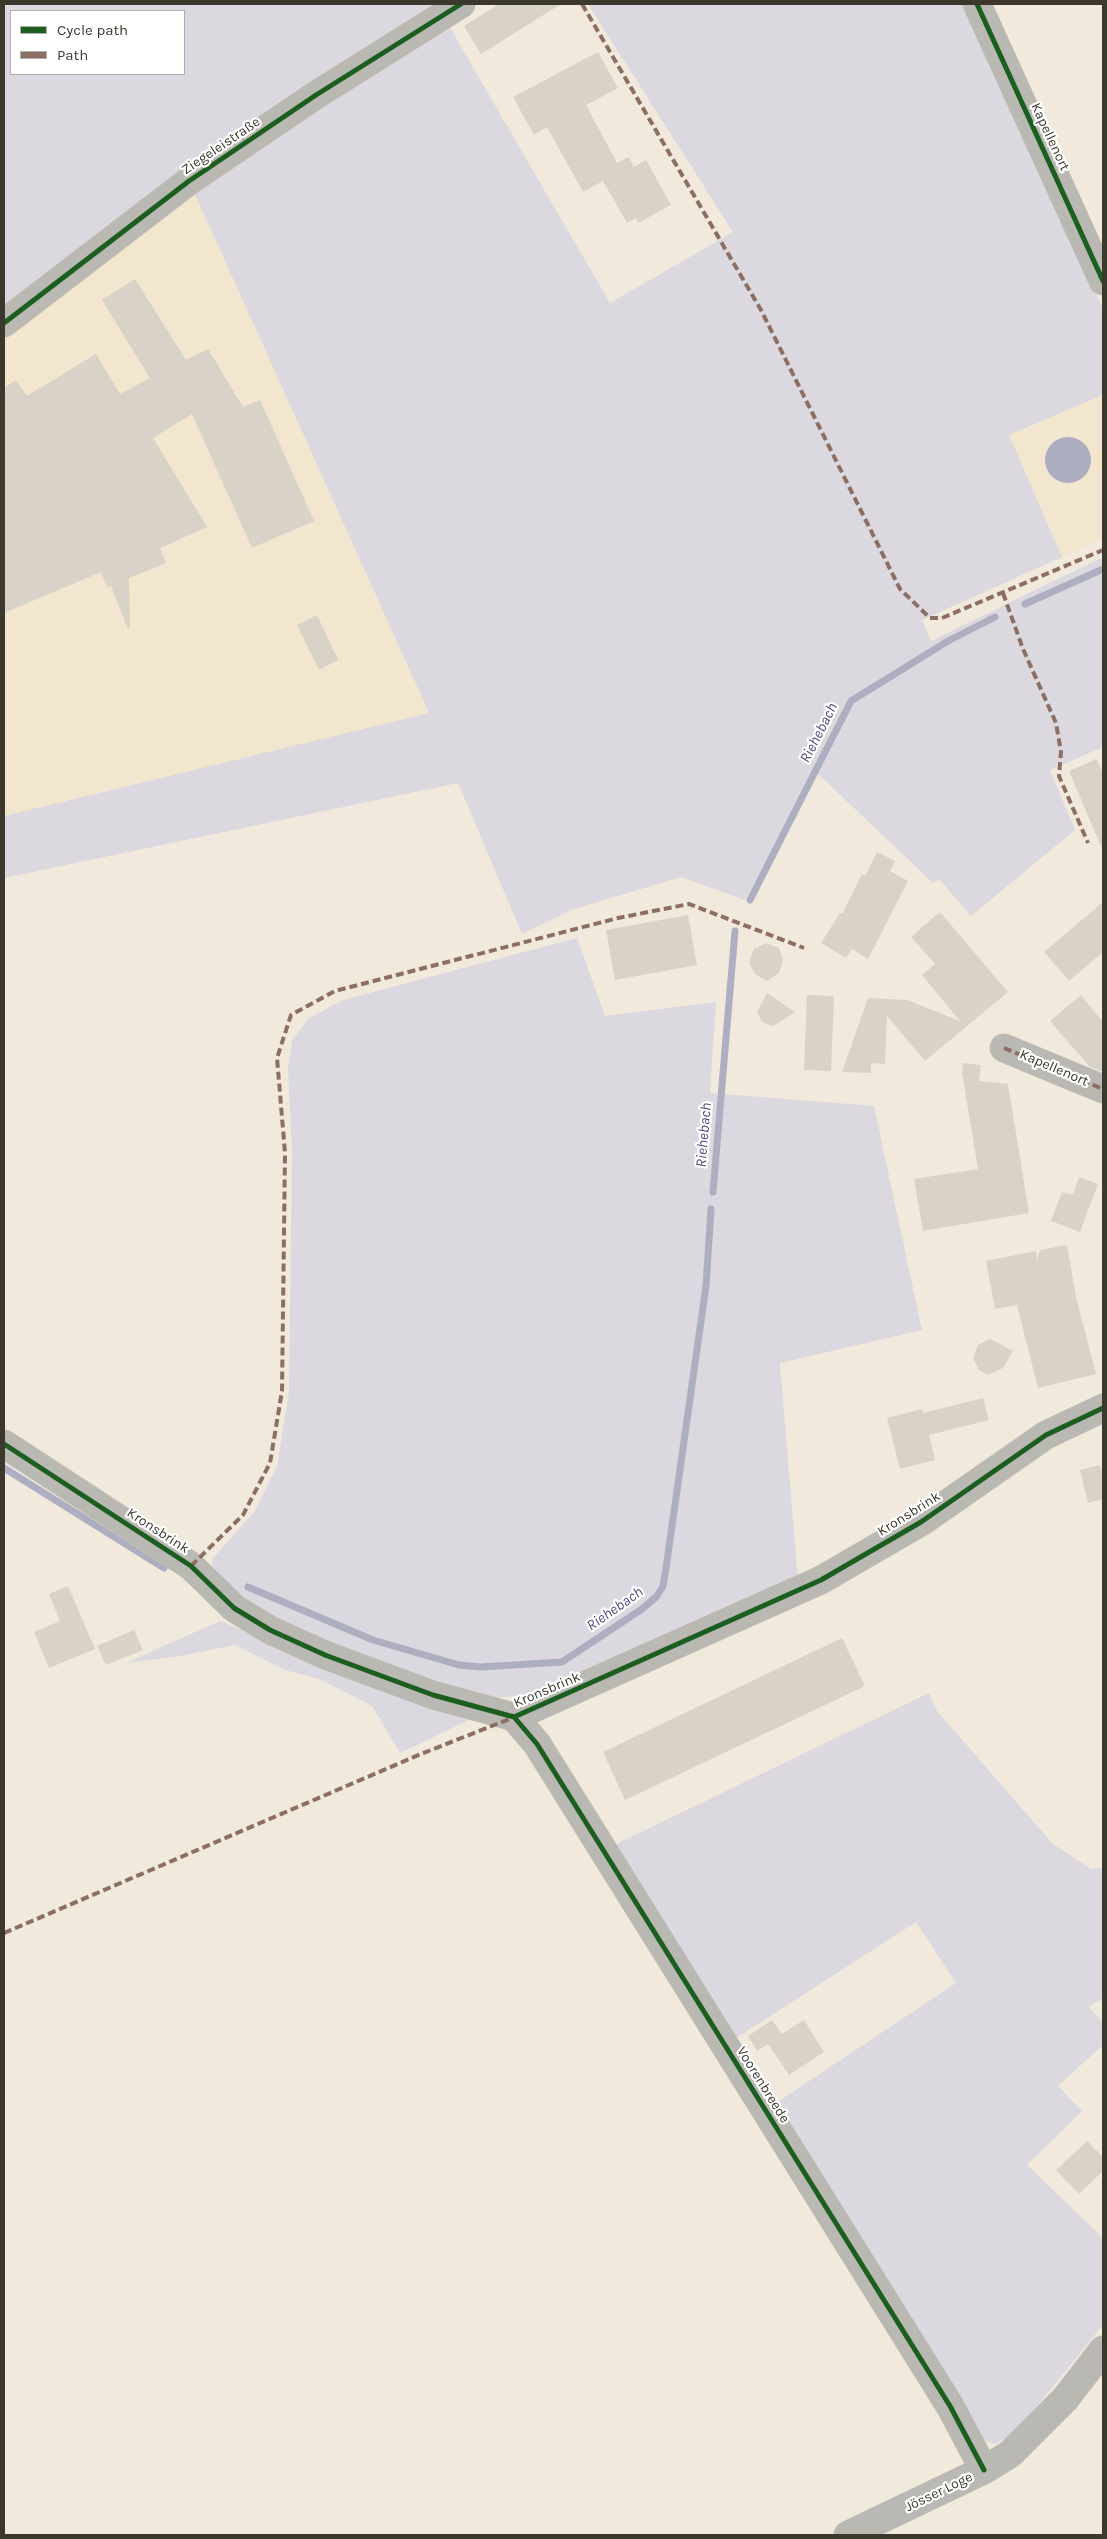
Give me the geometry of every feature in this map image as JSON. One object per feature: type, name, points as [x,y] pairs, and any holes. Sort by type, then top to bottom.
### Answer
[{"type":"street","name":"Ziegeleistraße","points":[[4,323],[189,181],[316,95],[461,4]]},
{"type":"street","name":"Kapellenort","points":[[977,4],[1103,280]]},
{"type":"street","name":"Kapellenort","points":[[1004,1048],[1103,1089]]},
{"type":"street","name":"Kronsbrink","points":[[4,1444],[191,1566],[234,1608],[270,1630],[325,1655],[433,1695],[514,1717],[822,1580],[920,1522],[1046,1435],[1103,1408]]},
{"type":"street","name":"Voorenbreede","points":[[514,1717],[537,1744],[950,2406],[984,2470]]},
{"type":"street","name":"Jösser Loge","points":[[848,2535],[984,2470],[1010,2454],[1065,2400],[1103,2350]]},
{"type":"shaded area","points":[[4,4],[455,4],[446,21],[610,303],[733,232],[588,4],[963,4],[971,16],[1103,309],[1103,395],[1009,435],[1062,557],[922,620],[931,641],[1103,557],[1103,747],[1050,770],[1075,830],[971,916],[939,879],[933,883],[816,772],[745,900],[681,877],[574,909],[522,934],[458,783],[4,878],[4,816],[429,713],[189,181],[4,316]]},
{"type":"shaded area","points":[[189,181],[429,714],[4,816],[4,323]]},
{"type":"shaded area","points":[[1103,395],[1103,538],[1062,557],[1009,435]]},
{"type":"shaded area","points":[[577,938],[605,1016],[716,1002],[710,1093],[874,1106],[922,1330],[780,1363],[799,1591],[543,1697],[476,1697],[300,1632],[228,1587],[211,1569],[213,1558],[254,1512],[277,1466],[289,1392],[292,1151],[288,1069],[292,1040],[309,1018],[343,1000]]},
{"type":"shaded area","points":[[220,1621],[471,1719],[400,1753],[372,1706],[319,1679],[285,1670],[235,1645],[180,1656],[126,1663]]},
{"type":"shaded area","points":[[929,1693],[937,1711],[1053,1844],[1091,1869],[1103,1868],[1103,1998],[1089,2007],[1103,2022],[1103,2045],[1058,2086],[1082,2111],[1027,2165],[1103,2238],[1103,2325],[1015,2433],[995,2444],[982,2440],[770,2107],[956,1983],[916,1922],[730,2042],[608,1848]]},
{"type":"water","points":[[1063,437],[1073,437],[1087,447],[1091,460],[1087,473],[1081,479],[1073,483],[1063,483],[1049,473],[1045,465],[1045,455],[1055,441]]},
{"type":"building","points":[[499,4],[561,4],[481,54],[464,26]]},
{"type":"building","points":[[598,52],[618,88],[586,105],[617,163],[629,157],[634,167],[646,160],[671,205],[638,223],[636,218],[627,223],[603,181],[583,192],[547,127],[534,135],[513,97]]},
{"type":"building","points":[[135,279],[186,360],[208,349],[243,407],[260,400],[314,521],[252,548],[192,414],[153,438],[207,527],[160,548],[166,563],[129,578],[130,628],[128,629],[111,586],[107,587],[101,572],[4,613],[4,388],[16,380],[27,396],[96,354],[120,394],[150,378],[102,300]]},
{"type":"building","points":[[317,615],[338,660],[319,670],[297,625]]},
{"type":"building","points":[[1097,759],[1103,774],[1103,851],[1069,771]]},
{"type":"building","points":[[877,852],[895,861],[890,871],[908,881],[868,959],[852,949],[846,958],[821,943],[840,913],[842,914],[862,874],[865,876]]},
{"type":"building","points":[[1103,902],[1103,952],[1069,981],[1044,952]]},
{"type":"building","points":[[940,912],[1008,992],[925,1061],[887,1016],[885,1064],[871,1063],[871,1073],[842,1072],[868,998],[907,1000],[960,1021],[922,975],[935,964],[911,937]]},
{"type":"building","points":[[688,915],[697,965],[615,980],[606,930]]},
{"type":"building","points":[[766,943],[779,948],[783,960],[779,973],[767,981],[755,974],[749,962],[754,949]]},
{"type":"building","points":[[767,993],[795,1012],[772,1026],[762,1022],[757,1012]]},
{"type":"building","points":[[807,995],[834,996],[831,1071],[804,1070]]},
{"type":"building","points":[[1081,995],[1103,1022],[1103,1072],[1089,1066],[1050,1021]]},
{"type":"building","points":[[963,1063],[981,1065],[979,1081],[1008,1084],[1029,1213],[923,1231],[914,1179],[978,1169],[962,1073]]},
{"type":"building","points":[[1079,1177],[1098,1184],[1080,1232],[1051,1221],[1062,1192],[1073,1195]]},
{"type":"building","points":[[1067,1245],[1076,1297],[1096,1374],[1038,1388],[1017,1305],[995,1309],[986,1261],[1036,1251],[1037,1260],[1040,1250]]},
{"type":"building","points":[[990,1339],[1013,1351],[1003,1368],[988,1375],[979,1370],[973,1358],[978,1345]]},
{"type":"building","points":[[983,1398],[989,1420],[929,1435],[935,1460],[900,1469],[887,1418],[922,1409],[923,1413]]},
{"type":"building","points":[[1100,1465],[1103,1476],[1103,1499],[1088,1503],[1080,1470]]},
{"type":"building","points":[[68,1586],[95,1649],[49,1668],[34,1632],[60,1621],[49,1594]]},
{"type":"building","points":[[134,1630],[143,1650],[106,1665],[97,1646]]},
{"type":"building","points":[[842,1638],[865,1686],[625,1800],[603,1752]]},
{"type":"building","points":[[772,2020],[782,2034],[804,2020],[824,2052],[789,2075],[768,2044],[757,2051],[748,2036]]},
{"type":"building","points":[[1087,2141],[1103,2157],[1103,2171],[1079,2194],[1056,2170]]},
{"type":"waterway","name":"Riehebach","points":[[1025,604],[1103,569]]},
{"type":"waterway","name":"Riehebach","points":[[750,900],[851,701],[948,641],[995,617]]},
{"type":"waterway","name":"Riehebach","points":[[713,1192],[735,931]]},
{"type":"waterway","name":"Riehebach","points":[[248,1587],[373,1640],[459,1665],[480,1667],[562,1662],[642,1609],[657,1596],[663,1586],[706,1286],[711,1209]]},
{"type":"waterway","name":"Riehebach","points":[[4,1468],[164,1568]]},
{"type":"marked path","points":[[582,4],[761,310],[900,589],[930,618],[942,618],[1103,550]]},
{"type":"marked path","points":[[1003,593],[1023,649],[1056,723],[1061,752],[1059,776],[1088,843]]},
{"type":"marked path","points":[[191,1566],[243,1515],[270,1463],[282,1391],[285,1153],[277,1058],[291,1015],[335,991],[618,918],[689,904],[804,948]]},
{"type":"marked path","points":[[1004,1048],[1103,1089]]},
{"type":"marked path","points":[[4,1933],[421,1754],[512,1718]]},
{"type":"cycle path","points":[[4,323],[189,181],[316,95],[461,4]]},
{"type":"cycle path","points":[[977,4],[1103,281]]},
{"type":"cycle path","points":[[4,1444],[191,1566],[234,1608],[270,1630],[325,1655],[433,1695],[514,1717],[821,1580],[921,1522],[1046,1435],[1103,1408]]},
{"type":"cycle path","points":[[514,1717],[537,1744],[950,2406],[984,2470]]}]
